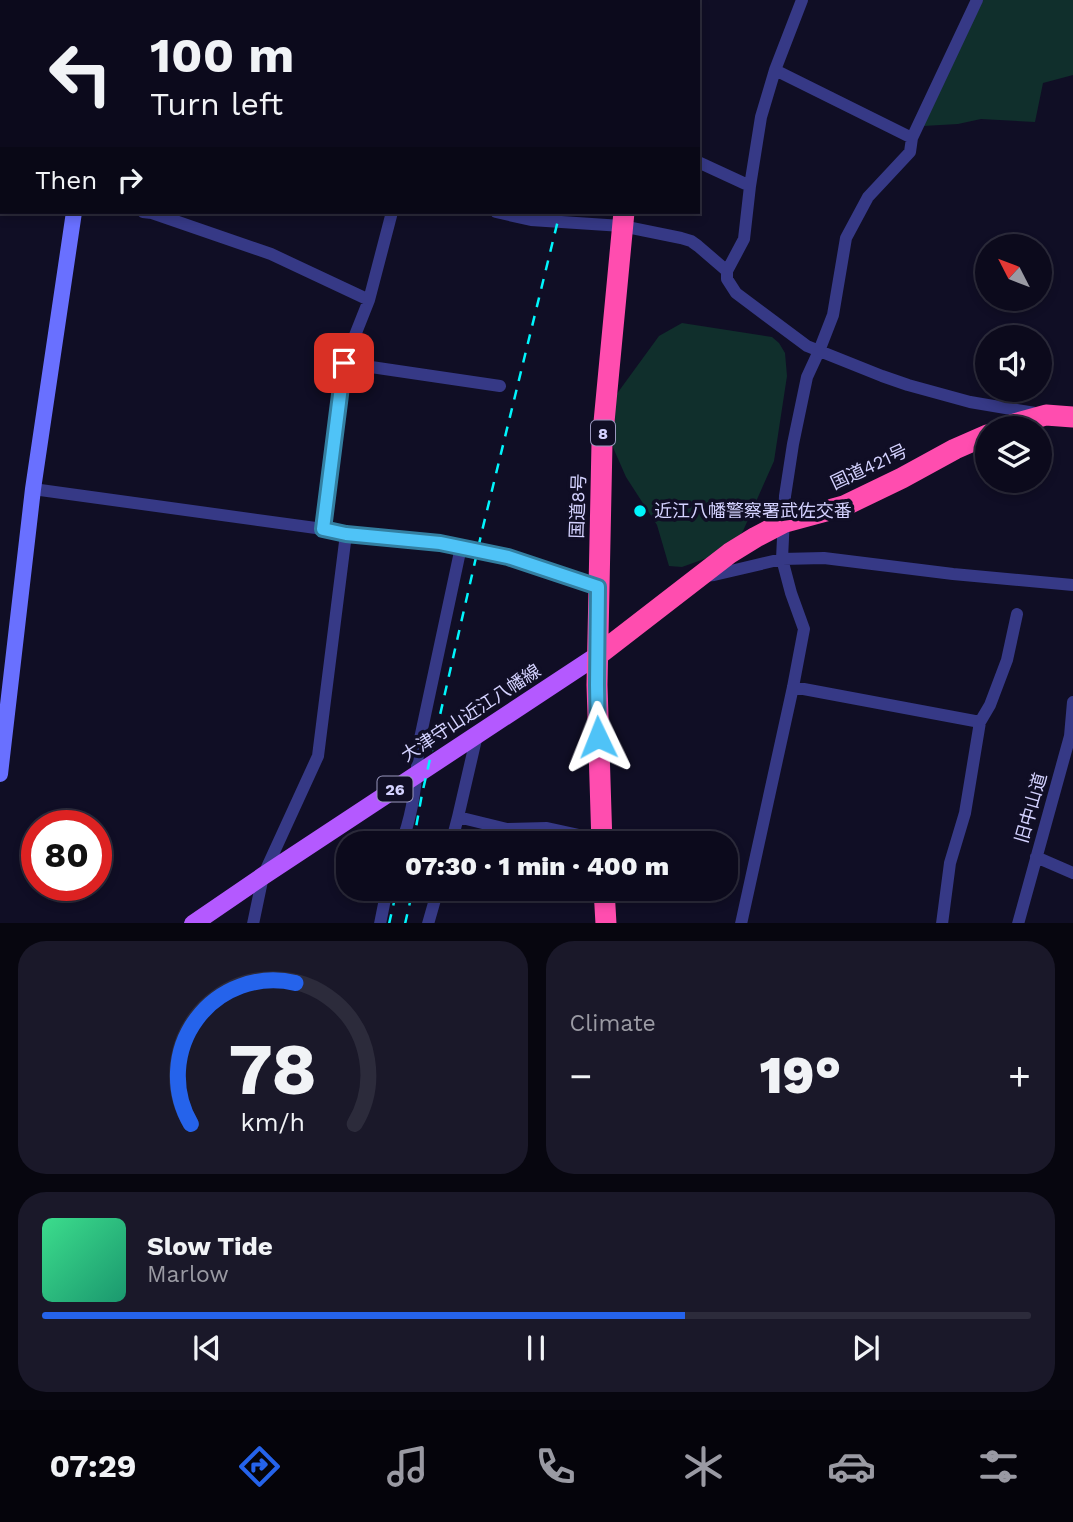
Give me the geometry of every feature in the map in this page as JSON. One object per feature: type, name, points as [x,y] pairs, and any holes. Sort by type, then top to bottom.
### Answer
[{"type":"highway","name":"国道8号","points":[[602,831],[597,685],[603,443],[623,219]]},
{"type":"highway","points":[[1042,416],[1073,417]]},
{"type":"highway","name":"国道421号","points":[[598,655],[738,548],[785,522],[844,506],[975,440]]},
{"type":"highway","points":[[605,901],[606,923]]},
{"type":"main road","name":"大津守山近江八幡線","points":[[193,923],[598,655]]},
{"type":"street","points":[[802,0],[775,70],[761,117],[744,239],[727,271],[727,279],[736,293],[807,346],[908,385],[970,402],[1046,415]]},
{"type":"street","points":[[741,923],[804,629],[782,559],[785,496],[807,377],[833,315],[846,239],[868,197],[910,152],[912,138],[977,0]]},
{"type":"street","points":[[775,70],[912,138]]},
{"type":"street","points":[[700,163],[750,186]]},
{"type":"street","points":[[0,774],[33,489],[74,214]]},
{"type":"street","points":[[155,214],[271,254],[369,300]]},
{"type":"street","points":[[323,529],[344,363],[369,300],[391,214]]},
{"type":"street","points":[[505,214],[531,220],[623,219],[691,241],[727,271]]},
{"type":"street","points":[[344,363],[500,386]]},
{"type":"street","points":[[33,489],[346,534],[440,543],[508,557],[598,587]]},
{"type":"street","points":[[253,923],[262,876],[318,756],[346,534]]},
{"type":"street","points":[[406,831],[417,774],[418,748],[461,547]]},
{"type":"street","points":[[700,576],[782,559],[824,558],[1073,585]]},
{"type":"street","points":[[942,923],[950,863],[965,813],[980,722],[990,705],[1007,660],[1017,614]]},
{"type":"street","points":[[793,687],[980,722]]},
{"type":"street","name":"旧中山道","points":[[1018,923],[1070,736],[1073,702]]},
{"type":"street","points":[[454,831],[477,735]]},
{"type":"street","points":[[458,817],[507,829],[547,828],[559,831]]},
{"type":"street","points":[[1036,857],[1073,873]]},
{"type":"street","points":[[380,923],[385,901]]},
{"type":"street","points":[[428,923],[434,901]]},
{"type":"green space","points":[[983,0],[1073,0],[1073,75],[1043,83],[1035,122],[981,119],[958,124],[923,126]]},
{"type":"green space","points":[[682,323],[772,337],[785,353],[787,376],[774,461],[743,531],[735,543],[721,553],[682,567],[669,566],[657,525],[626,477],[608,436],[616,395],[659,336]]},
{"type":"railway","points":[[415,831],[482,531],[560,214]]},
{"type":"railway","points":[[389,923],[394,901]]},
{"type":"railway","points":[[405,923],[410,901]]},
{"type":"place","name":"近江八幡警察署武佐交番","points":[[640,511]]},
{"type":"route","points":[[344,363],[323,529],[346,534],[440,543],[508,557],[598,587],[598,737]]}]
